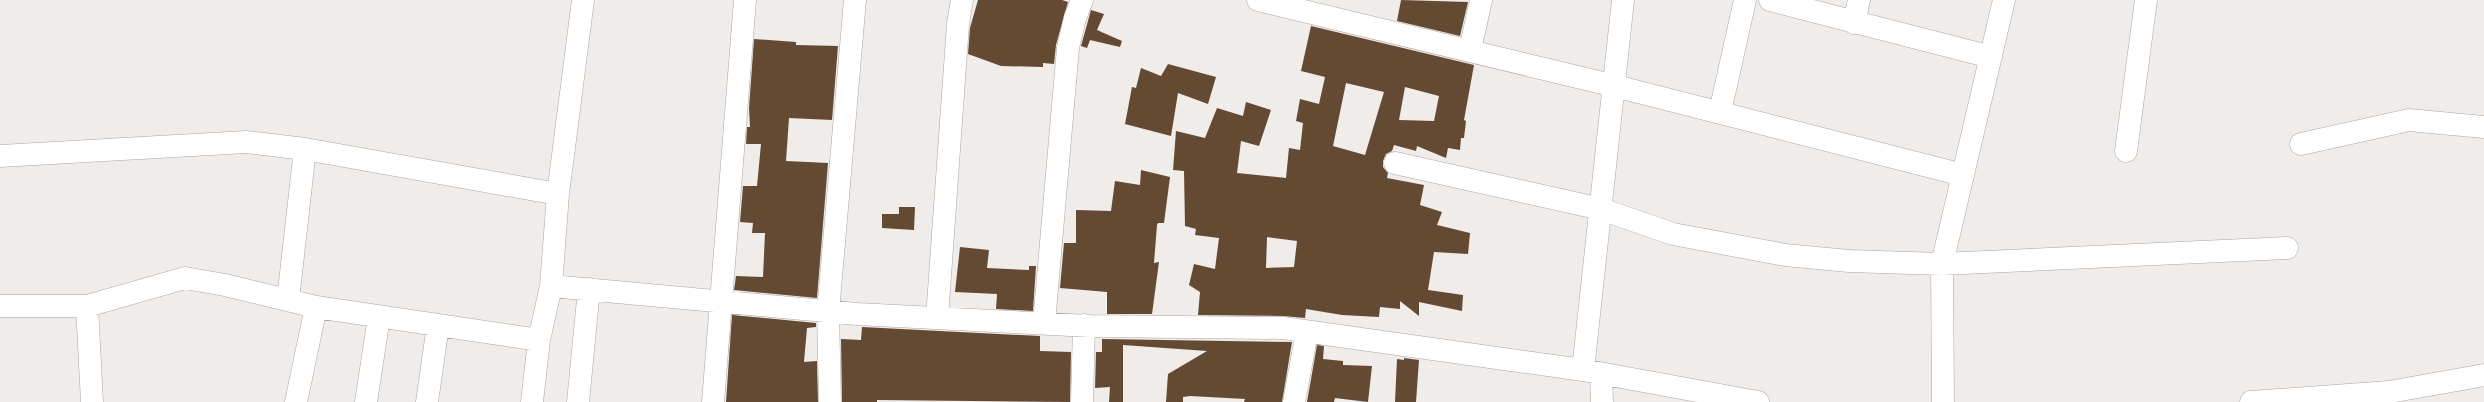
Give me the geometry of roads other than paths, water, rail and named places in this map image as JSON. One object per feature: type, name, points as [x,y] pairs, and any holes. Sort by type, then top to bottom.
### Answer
[{"type":"street","points":[[532,402],[539,340],[551,286],[558,194],[583,0]]},
{"type":"street","points":[[713,402],[745,0]]},
{"type":"street","points":[[830,402],[828,312],[855,0]]},
{"type":"street","points":[[937,318],[958,24],[962,0]]},
{"type":"street","points":[[1044,323],[1068,48],[1075,18],[1082,0]]},
{"type":"street","points":[[1258,0],[1284,3],[1720,112],[1963,175]]},
{"type":"street","points":[[1470,50],[1480,0]]},
{"type":"street","points":[[1602,402],[1592,372],[1601,209],[1623,0]]},
{"type":"street","points":[[1720,112],[1745,0]]},
{"type":"street","points":[[1770,0],[1854,23],[1991,57]]},
{"type":"street","points":[[1854,23],[1859,0]]},
{"type":"street","points":[[1943,402],[1942,264],[2004,0]]},
{"type":"street","points":[[2126,151],[2146,0]]},
{"type":"street","points":[[2301,144],[2409,120],[2484,127]]},
{"type":"street","points":[[0,156],[246,142],[305,149],[558,194]]},
{"type":"street","points":[[288,300],[305,149]]},
{"type":"street","points":[[1395,163],[1601,209],[1673,234],[1785,255],[1849,261],[1942,264],[2287,248]]},
{"type":"street","points":[[0,306],[87,306],[185,278],[316,307],[539,340]]},
{"type":"street","points":[[551,286],[828,312],[1084,325],[1283,328],[1592,372],[1758,402]]},
{"type":"street","points":[[578,402],[588,289]]},
{"type":"street","points":[[87,306],[92,402]]},
{"type":"street","points":[[296,402],[316,307]]},
{"type":"street","points":[[366,402],[378,317]]},
{"type":"street","points":[[427,402],[438,325]]},
{"type":"street","points":[[1082,402],[1084,325]]},
{"type":"street","points":[[1294,402],[1307,332]]},
{"type":"street","points":[[2251,402],[2390,397],[2484,375]]}]
